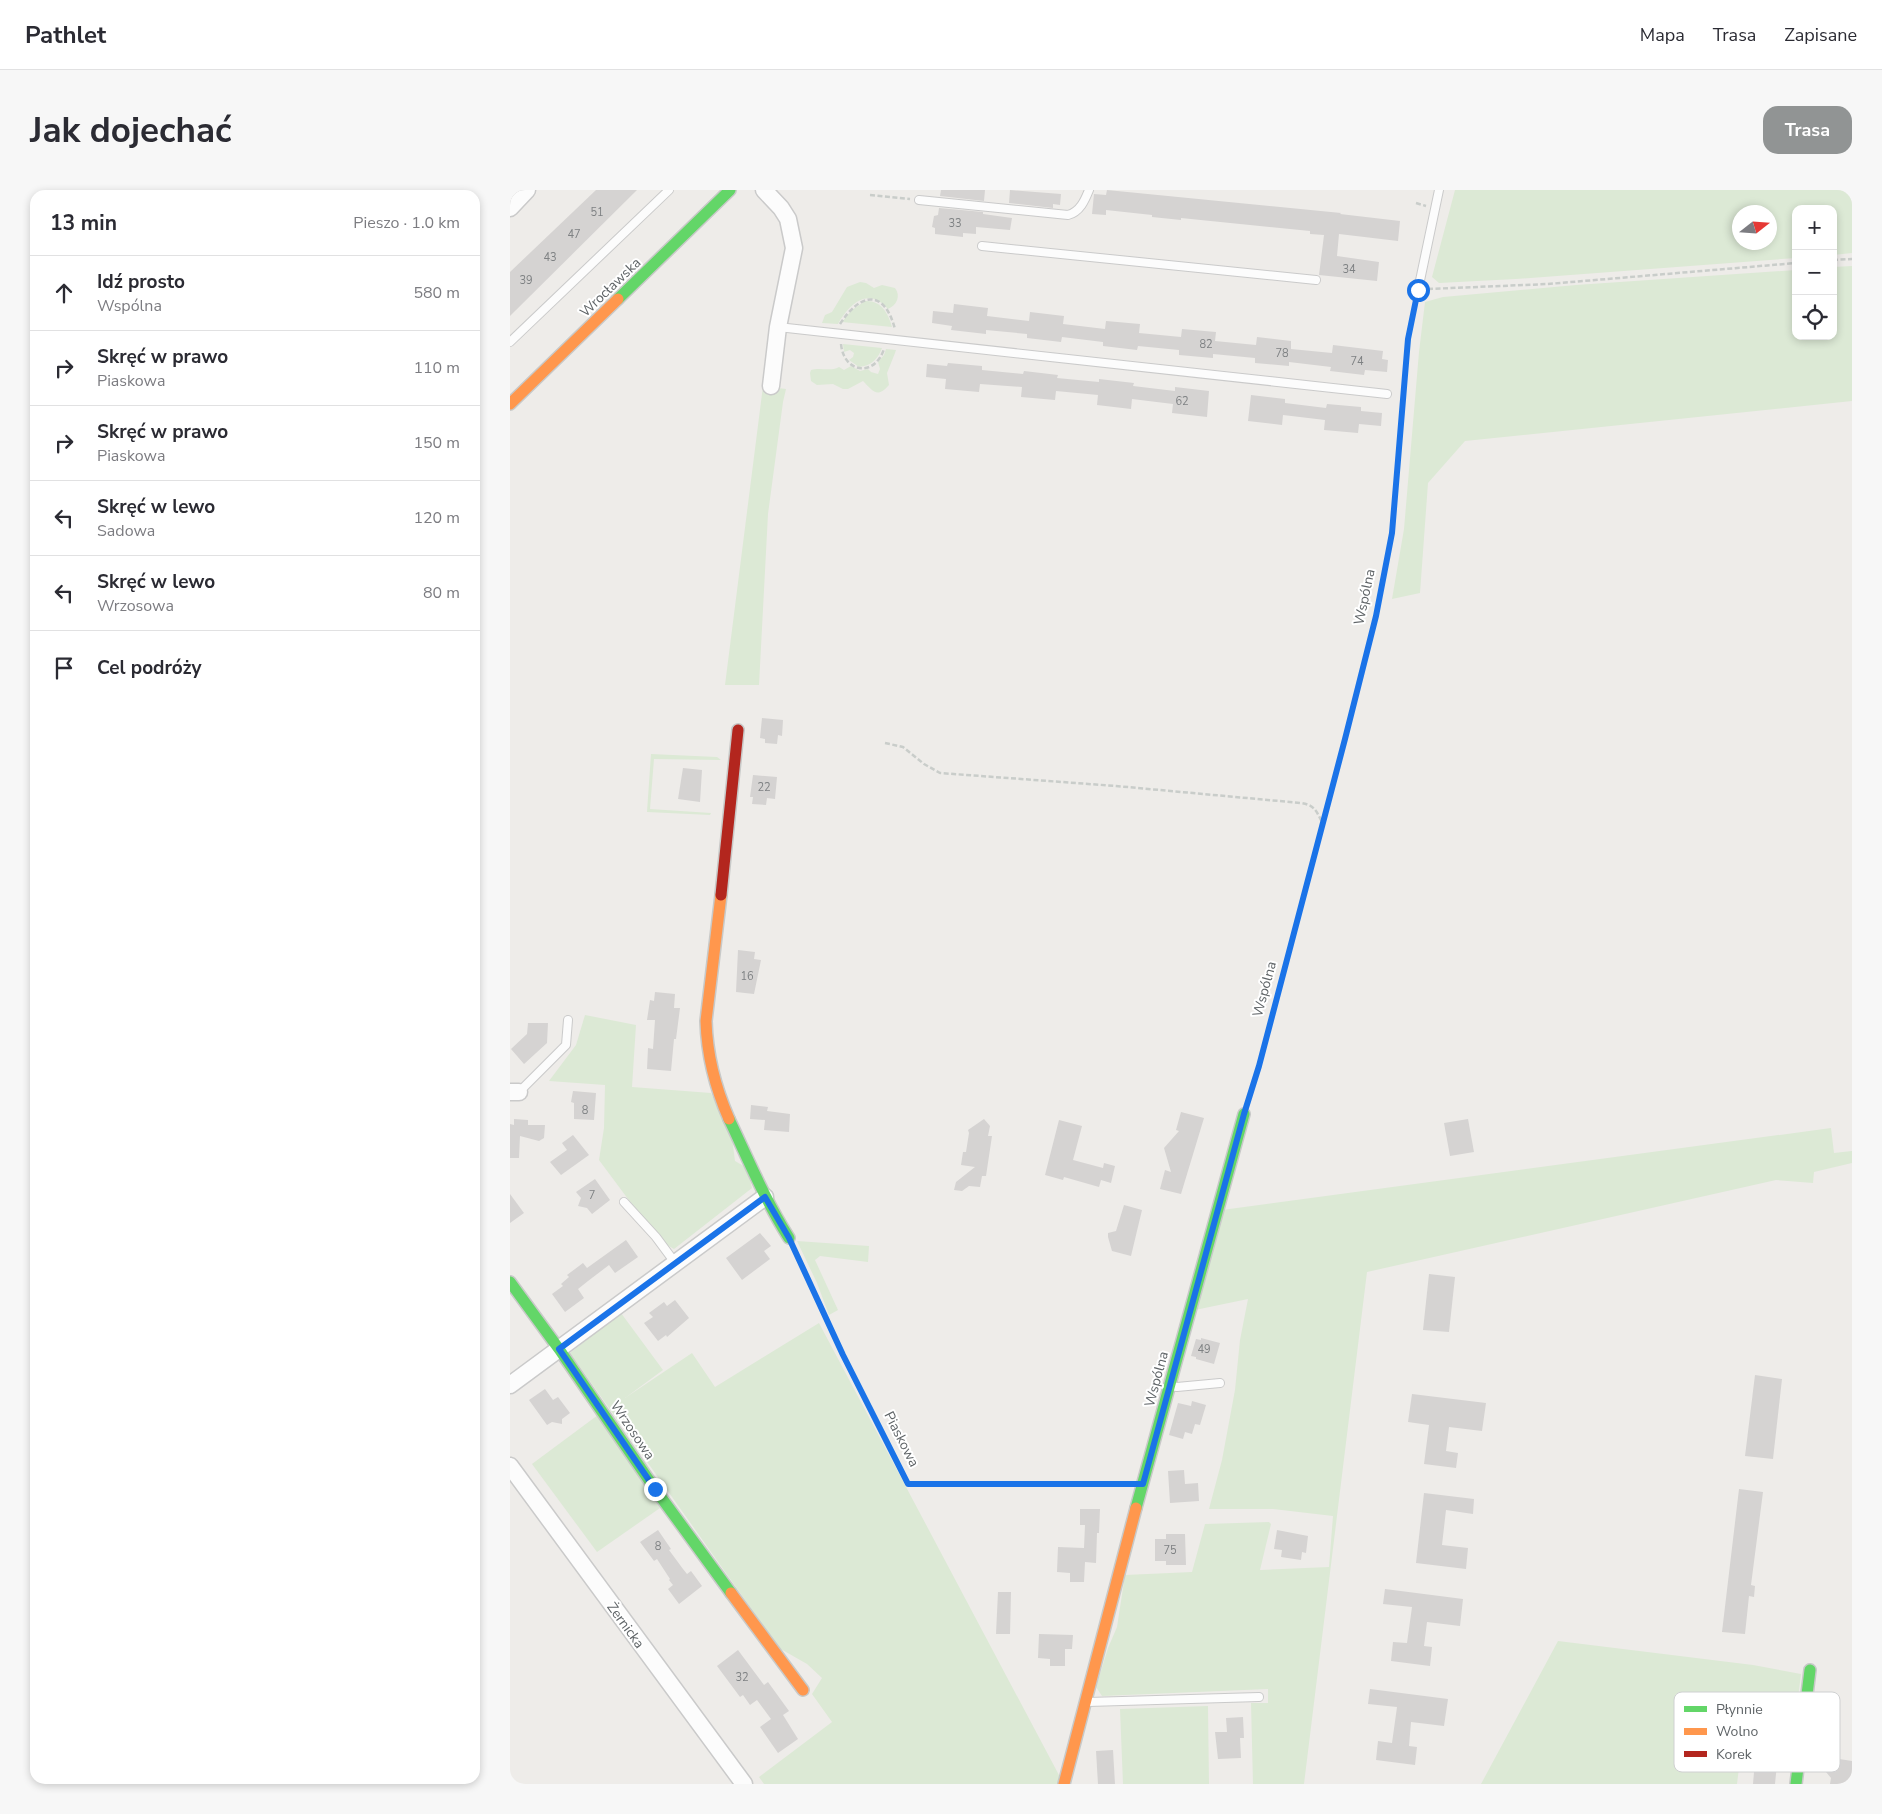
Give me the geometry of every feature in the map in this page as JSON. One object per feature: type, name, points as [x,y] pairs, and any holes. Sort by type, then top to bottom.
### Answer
[{"type":"street","points":[[510,208],[527,190]]},
{"type":"street","name":"Wrocławska","points":[[510,404],[730,190]]},
{"type":"street","points":[[764,190],[788,219],[794,248],[778,327],[771,386]]},
{"type":"street","points":[[738,730],[706,1032],[714,1083],[722,1103],[765,1197],[789,1238]]},
{"type":"street","name":"Wspólna","points":[[1064,1784],[1143,1484],[1244,1114]]},
{"type":"street","points":[[510,1385],[765,1197]]},
{"type":"street","name":"Wrzosowa","points":[[510,1282],[559,1349],[655,1489],[803,1690]]},
{"type":"street","name":"Żernicka","points":[[510,1466],[744,1784]]},
{"type":"street","points":[[1807,1692],[1810,1670]]},
{"type":"lane","points":[[510,342],[669,190]]},
{"type":"lane","points":[[920,200],[1068,215],[1079,209],[1089,190]]},
{"type":"lane","points":[[1418,290],[1439,190]]},
{"type":"lane","points":[[982,246],[1316,280]]},
{"type":"lane","points":[[778,327],[1387,394]]},
{"type":"lane","points":[[514,1092],[566,1045],[568,1020]]},
{"type":"lane","points":[[624,1202],[656,1237],[676,1264]]},
{"type":"lane","points":[[1170,1385],[1177,1387],[1220,1383]]},
{"type":"lane","points":[[1086,1702],[1260,1697]]},
{"type":"path","points":[[870,195],[920,200]]},
{"type":"path","points":[[1837,260],[1852,259]]},
{"type":"path","points":[[1418,290],[1540,284],[1792,263]]},
{"type":"path","name":"Wspólna","points":[[1244,1114],[1259,1066],[1376,616],[1392,533],[1408,339],[1418,290]]},
{"type":"path","points":[[885,340],[881,357],[875,363],[859,369],[850,364],[844,356],[839,335],[840,324],[848,312],[858,303],[869,299],[881,303],[887,309],[895,328],[895,341]]},
{"type":"path","points":[[1396,387],[1404,388]]},
{"type":"path","points":[[885,743],[903,746],[924,764],[940,773],[1116,786],[1301,803],[1311,805],[1316,809],[1323,823]]},
{"type":"path","name":"Piaskowa","points":[[789,1238],[843,1355],[908,1484],[1143,1484]]},
{"type":"green space","points":[[1455,190],[1852,190],[1852,253],[1837,255],[1837,205],[1792,205],[1792,258],[1439,283],[1432,277]]},
{"type":"green space","points":[[1852,266],[1852,401],[1465,441],[1428,483],[1420,593],[1392,599],[1404,529],[1425,302],[1443,297],[1576,285],[1792,270],[1792,340],[1837,340],[1837,267]]},
{"type":"green space","points":[[860,282],[874,288],[882,285],[895,288],[898,294],[896,303],[888,309],[881,302],[866,298],[853,304],[838,324],[822,323],[825,315],[832,312],[847,287]]},
{"type":"green space","points":[[865,301],[871,301],[880,305],[892,327],[842,322],[852,310]]},
{"type":"green space","points":[[843,344],[882,348],[874,361],[859,367],[849,360],[853,357],[854,353],[850,350],[844,352]]},
{"type":"green space","points":[[886,349],[896,350],[887,373],[889,385],[881,392],[875,392],[863,381],[848,389],[843,389],[833,384],[817,385],[811,381],[811,370],[815,369],[839,367],[844,370],[851,366],[860,371],[868,369],[878,374],[880,369],[878,362]]},
{"type":"green space","points":[[763,386],[786,389],[768,514],[759,685],[725,685]]},
{"type":"green space","points":[[651,754],[717,757],[721,760],[654,759],[650,809],[711,813],[710,815],[647,812]]},
{"type":"green space","points":[[585,1015],[636,1025],[632,1087],[711,1093],[732,1138],[735,1161],[747,1168],[752,1188],[674,1249],[667,1245],[628,1199],[599,1160],[604,1128],[605,1085],[549,1081],[576,1045]]},
{"type":"green space","points":[[1831,1128],[1834,1153],[1852,1151],[1852,1163],[1814,1172],[1813,1183],[1776,1180],[1367,1272],[1304,1784],[1253,1784],[1251,1703],[1268,1703],[1268,1689],[1102,1696],[1096,1687],[1108,1648],[1117,1627],[1125,1575],[1192,1572],[1205,1524],[1269,1522],[1271,1524],[1260,1570],[1329,1567],[1333,1516],[1273,1509],[1209,1509],[1222,1460],[1235,1390],[1240,1340],[1248,1299],[1195,1310],[1222,1210]]},
{"type":"green space","points":[[797,1241],[869,1246],[868,1262],[820,1256],[815,1260],[838,1310],[829,1315],[817,1283]]},
{"type":"green space","points":[[621,1313],[663,1370],[625,1398],[692,1353],[715,1387],[819,1323],[1060,1777],[1059,1784],[764,1784],[759,1777],[832,1722],[812,1694],[822,1678],[807,1664],[779,1648],[570,1353]]},
{"type":"green space","points":[[598,1415],[660,1508],[597,1552],[532,1464]]},
{"type":"green space","points":[[1558,1641],[1753,1665],[1801,1674],[1799,1692],[1674,1692],[1674,1772],[1738,1772],[1737,1784],[1481,1784]]},
{"type":"green space","points":[[1208,1706],[1209,1784],[1123,1784],[1120,1709]]},
{"type":"building","points":[[596,190],[637,190],[510,316],[510,272]]},
{"type":"building","points":[[941,190],[985,190],[984,201],[940,196]]},
{"type":"building","points":[[1010,190],[1061,194],[1060,205],[1053,204],[1053,208],[1009,203]]},
{"type":"building","points":[[1107,190],[1341,213],[1400,221],[1398,241],[1339,234],[1337,256],[1379,262],[1377,281],[1319,275],[1324,235],[1310,234],[1310,231],[1181,218],[1181,220],[1106,210],[1106,215],[1092,214],[1094,194],[1106,195]]},
{"type":"building","points":[[939,208],[983,212],[983,214],[1012,218],[1010,230],[976,227],[976,234],[963,233],[963,237],[935,234],[935,228],[932,227],[934,216],[938,215]]},
{"type":"building","points":[[954,304],[988,308],[987,316],[1029,321],[1030,312],[1064,316],[1063,324],[1105,329],[1106,321],[1140,324],[1139,333],[1181,337],[1182,329],[1216,332],[1215,341],[1256,345],[1257,337],[1291,341],[1291,349],[1332,353],[1333,345],[1383,351],[1382,359],[1388,360],[1387,372],[1365,370],[1364,375],[1330,371],[1331,367],[1289,362],[1289,366],[1255,363],[1255,358],[1213,354],[1213,358],[1179,355],[1179,350],[1138,346],[1137,350],[1103,346],[1103,342],[1062,337],[1061,342],[1027,338],[1027,334],[986,330],[986,334],[951,330],[952,326],[932,323],[933,311],[953,313]]},
{"type":"building","points":[[948,363],[982,366],[982,370],[1023,374],[1024,371],[1058,375],[1057,378],[1099,382],[1099,379],[1134,383],[1133,386],[1175,391],[1175,387],[1209,391],[1207,417],[1172,413],[1173,404],[1132,399],[1131,409],[1097,405],[1098,395],[1056,391],[1055,400],[1021,397],[1022,387],[980,384],[979,392],[945,389],[946,379],[926,377],[927,364],[947,366]]},
{"type":"building","points":[[1251,395],[1285,399],[1285,403],[1326,408],[1327,404],[1361,407],[1361,411],[1382,413],[1381,426],[1359,424],[1358,433],[1324,430],[1325,420],[1283,415],[1282,425],[1248,421]]},
{"type":"building","points":[[762,718],[783,720],[782,736],[778,735],[777,744],[765,743],[765,739],[760,738]]},
{"type":"building","points":[[683,768],[702,770],[700,802],[678,799]]},
{"type":"building","points":[[753,775],[777,777],[775,799],[767,798],[766,805],[752,804],[753,797],[750,797]]},
{"type":"building","points":[[738,950],[755,952],[754,959],[761,960],[754,994],[736,992]]},
{"type":"building","points":[[655,992],[675,994],[674,1008],[680,1008],[676,1039],[674,1039],[671,1071],[647,1069],[648,1048],[653,1049],[655,1020],[647,1020],[650,1000],[654,1001]]},
{"type":"building","points":[[528,1023],[548,1023],[547,1043],[524,1064],[511,1049],[527,1034]]},
{"type":"building","points":[[573,1091],[596,1093],[594,1120],[574,1119],[574,1103],[571,1102]]},
{"type":"building","points":[[751,1105],[768,1107],[767,1111],[790,1114],[789,1132],[764,1130],[765,1120],[750,1119]]},
{"type":"building","points":[[1181,1112],[1204,1118],[1181,1194],[1160,1189],[1165,1170],[1171,1172],[1164,1148],[1179,1131],[1176,1130]]},
{"type":"building","points":[[514,1119],[528,1120],[528,1125],[545,1125],[544,1138],[539,1141],[520,1136],[519,1158],[510,1158],[510,1124],[514,1125]]},
{"type":"building","points":[[984,1119],[990,1126],[988,1136],[992,1136],[986,1176],[982,1176],[980,1187],[969,1186],[962,1191],[954,1190],[956,1182],[975,1167],[961,1165],[963,1152],[966,1152],[968,1130]]},
{"type":"building","points":[[1468,1119],[1474,1152],[1450,1156],[1444,1123]]},
{"type":"building","points":[[1059,1120],[1082,1126],[1073,1160],[1103,1168],[1104,1163],[1115,1166],[1111,1183],[1101,1180],[1099,1187],[1064,1177],[1063,1180],[1045,1175]]},
{"type":"building","points":[[573,1135],[589,1155],[561,1175],[550,1162],[567,1150],[562,1143]]},
{"type":"building","points":[[595,1179],[610,1200],[592,1214],[587,1208],[578,1206],[581,1198],[576,1192]]},
{"type":"building","points":[[510,1194],[524,1213],[510,1223]]},
{"type":"building","points":[[1124,1205],[1142,1210],[1131,1256],[1112,1251],[1108,1237],[1108,1233],[1116,1231]]},
{"type":"building","points":[[760,1233],[771,1246],[764,1251],[770,1259],[742,1280],[726,1258]]},
{"type":"building","points":[[626,1240],[638,1257],[615,1273],[609,1265],[578,1289],[584,1298],[565,1312],[552,1294],[563,1286],[561,1284],[569,1277],[567,1275],[583,1263],[587,1268]]},
{"type":"building","points":[[1429,1274],[1455,1277],[1449,1332],[1423,1330]]},
{"type":"building","points":[[675,1300],[689,1318],[667,1337],[666,1335],[658,1341],[644,1323],[653,1317],[649,1313],[664,1302],[667,1306]]},
{"type":"building","points":[[1201,1338],[1220,1343],[1214,1364],[1191,1356],[1196,1339],[1201,1340]]},
{"type":"building","points":[[1755,1375],[1782,1379],[1773,1459],[1745,1456]]},
{"type":"building","points":[[545,1389],[553,1400],[558,1397],[570,1413],[562,1419],[562,1424],[552,1422],[547,1425],[529,1400]]},
{"type":"building","points":[[1412,1394],[1486,1403],[1482,1431],[1449,1427],[1446,1451],[1458,1453],[1456,1468],[1424,1464],[1429,1425],[1408,1422]]},
{"type":"building","points":[[1192,1401],[1206,1405],[1200,1425],[1195,1424],[1192,1434],[1185,1432],[1183,1439],[1169,1435],[1178,1403],[1191,1406]]},
{"type":"building","points":[[1184,1470],[1185,1484],[1198,1483],[1199,1501],[1170,1503],[1168,1471]]},
{"type":"building","points":[[1739,1489],[1763,1492],[1751,1585],[1755,1586],[1754,1597],[1749,1596],[1745,1634],[1722,1632]]},
{"type":"building","points":[[1424,1493],[1474,1499],[1473,1514],[1446,1510],[1442,1545],[1468,1548],[1466,1569],[1416,1563]]},
{"type":"building","points":[[1080,1509],[1100,1509],[1096,1563],[1085,1562],[1084,1582],[1070,1582],[1070,1573],[1057,1572],[1058,1547],[1084,1548],[1085,1525],[1080,1525]]},
{"type":"building","points":[[658,1530],[671,1549],[669,1550],[683,1569],[687,1574],[691,1571],[702,1586],[679,1604],[668,1589],[673,1585],[670,1579],[657,1559],[654,1561],[640,1542]]},
{"type":"building","points":[[1277,1530],[1308,1536],[1306,1553],[1302,1552],[1301,1560],[1281,1557],[1282,1550],[1274,1549]]},
{"type":"building","points":[[1166,1534],[1185,1534],[1186,1565],[1166,1565],[1166,1561],[1155,1561],[1155,1539],[1166,1539]]},
{"type":"building","points":[[1385,1589],[1463,1599],[1460,1626],[1427,1622],[1424,1646],[1432,1647],[1430,1666],[1391,1661],[1393,1642],[1407,1643],[1412,1607],[1383,1604]]},
{"type":"building","points":[[998,1592],[1011,1592],[1010,1634],[996,1634]]},
{"type":"building","points":[[1039,1634],[1073,1635],[1072,1649],[1065,1649],[1065,1666],[1050,1666],[1050,1659],[1038,1658]]},
{"type":"building","points":[[738,1650],[764,1685],[768,1682],[789,1711],[783,1715],[798,1739],[778,1753],[760,1727],[771,1719],[757,1700],[750,1705],[743,1695],[740,1697],[717,1666]]},
{"type":"building","points":[[1370,1689],[1448,1699],[1444,1726],[1411,1722],[1409,1746],[1417,1747],[1415,1765],[1376,1760],[1378,1741],[1392,1743],[1397,1707],[1368,1704]]},
{"type":"building","points":[[1243,1717],[1244,1738],[1240,1738],[1241,1758],[1218,1759],[1215,1732],[1227,1732],[1226,1718]]},
{"type":"building","points":[[1113,1750],[1115,1784],[1098,1784],[1096,1751]]},
{"type":"building","points":[[1840,1759],[1852,1761],[1852,1784],[1830,1784],[1831,1778],[1826,1772],[1840,1772]]},
{"type":"building","points":[[1754,1772],[1776,1772],[1775,1784],[1753,1784]]},
{"type":"traffic: fast","points":[[618,299],[730,190]]},
{"type":"traffic: fast","points":[[1136,1508],[1244,1114]]},
{"type":"traffic: fast","points":[[729,1119],[764,1194],[789,1238]]},
{"type":"traffic: fast","points":[[510,1282],[559,1349],[655,1489],[731,1593]]},
{"type":"traffic: fast","points":[[1807,1692],[1810,1670]]},
{"type":"traffic: fast","points":[[1796,1784],[1797,1772]]},
{"type":"traffic: slow","points":[[510,404],[618,299]]},
{"type":"traffic: slow","points":[[721,895],[706,1021],[708,1047],[713,1071],[729,1119]]},
{"type":"traffic: slow","points":[[1064,1784],[1136,1508]]},
{"type":"traffic: slow","points":[[731,1593],[803,1690]]},
{"type":"traffic: jam","points":[[721,895],[738,730]]},
{"type":"route","points":[[655,1489],[559,1349],[765,1197],[789,1238],[843,1355],[908,1484],[1143,1484],[1244,1114],[1259,1066],[1376,616],[1392,533],[1408,339],[1418,290]]}]
